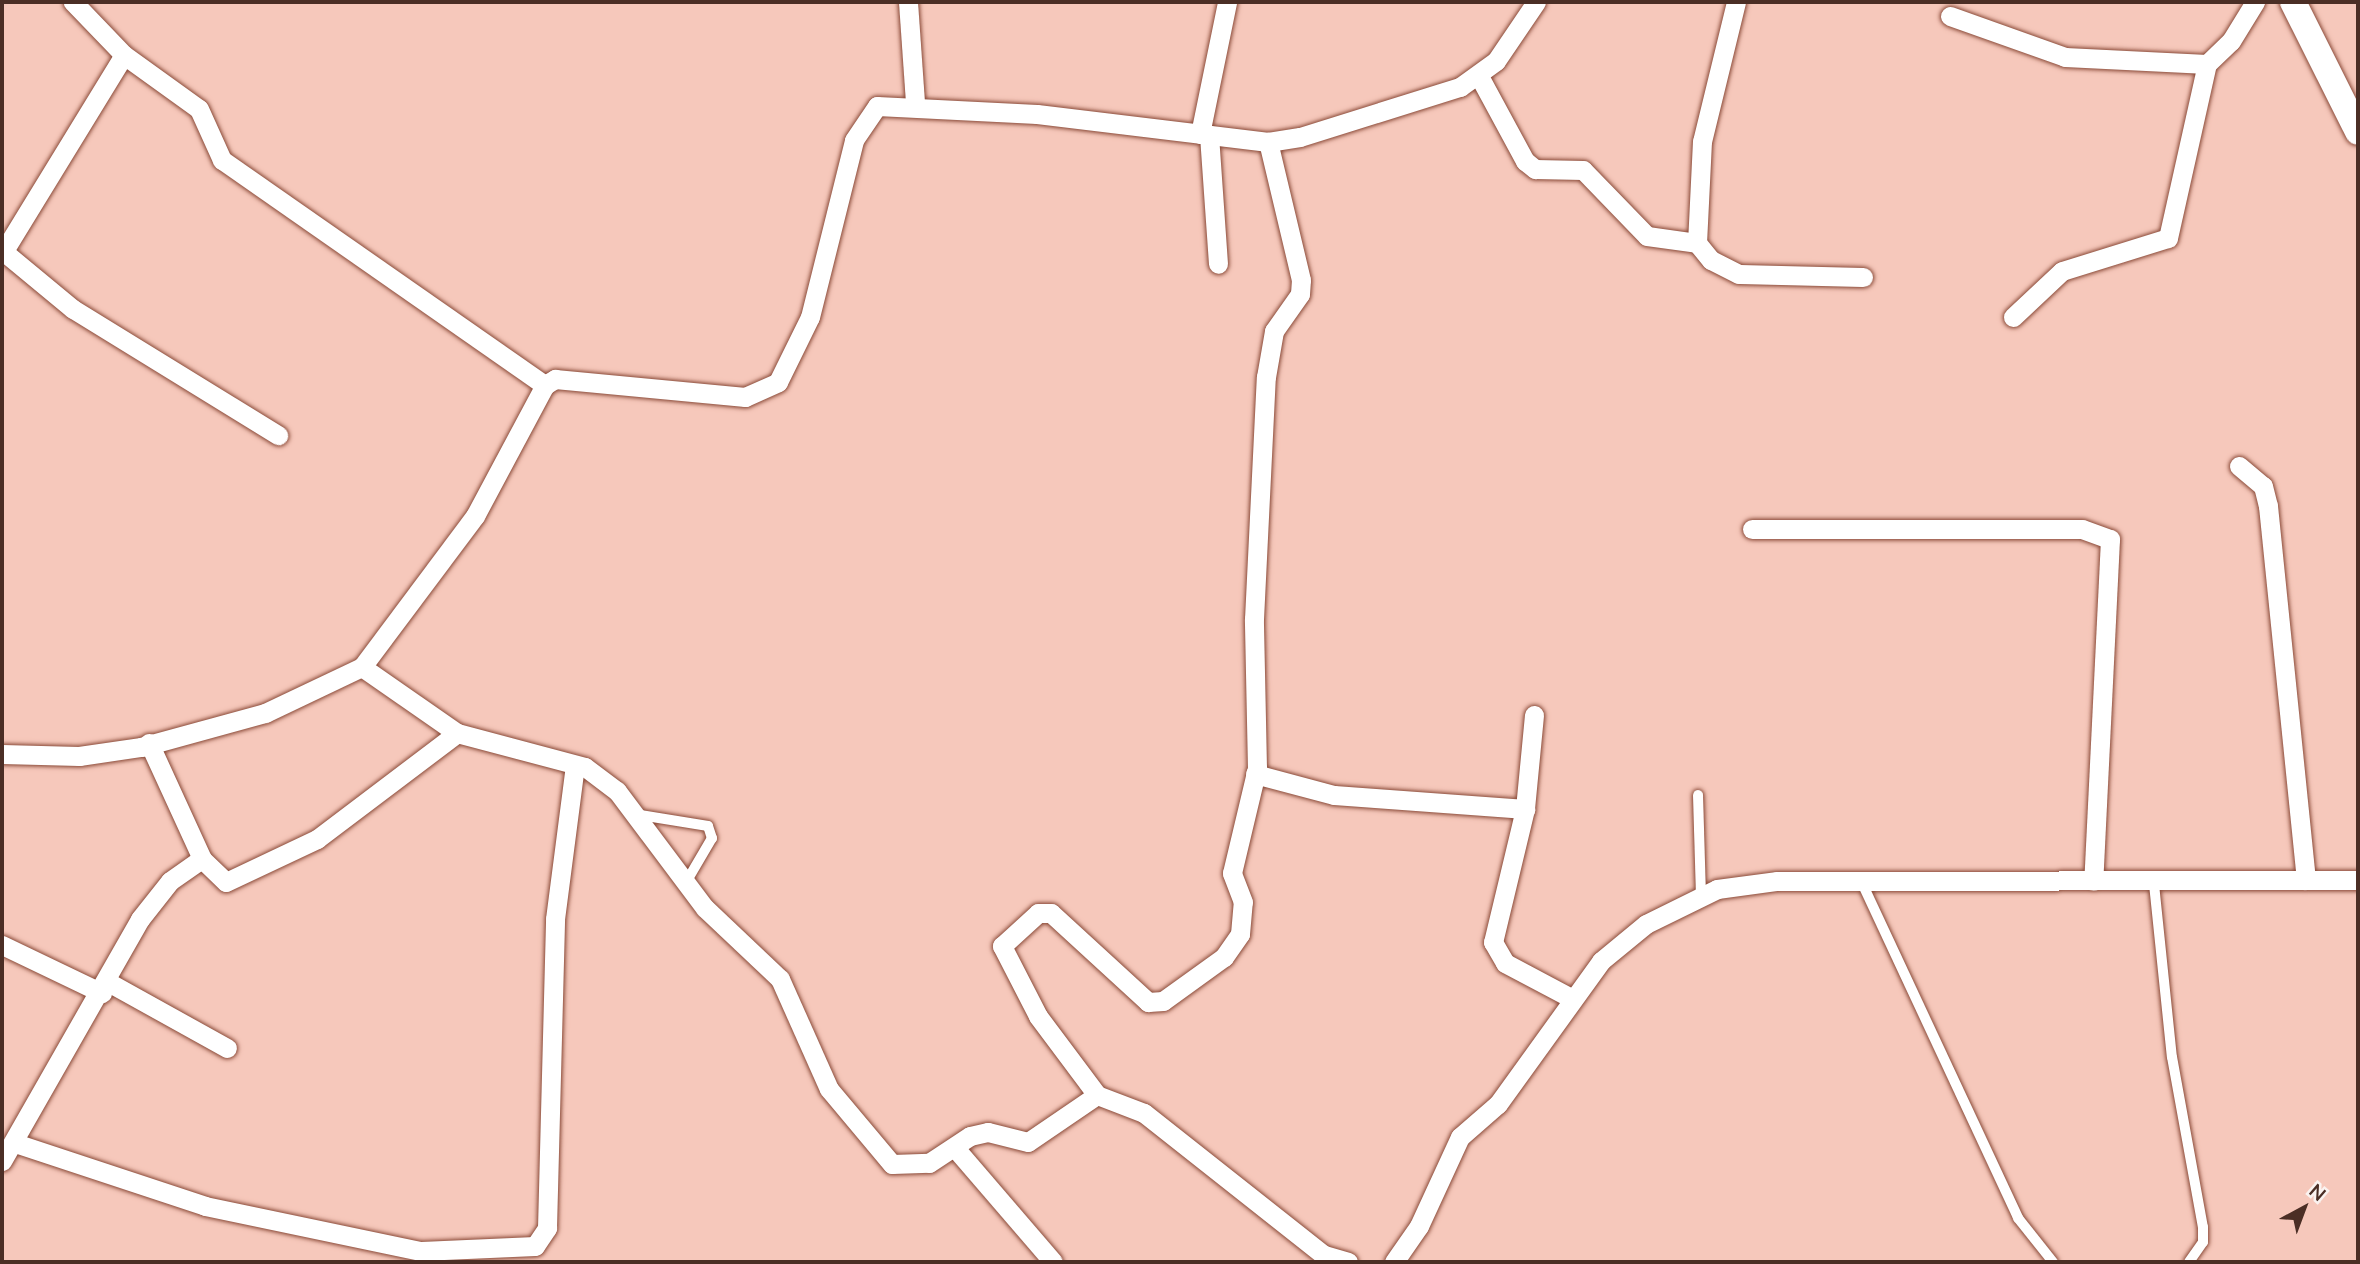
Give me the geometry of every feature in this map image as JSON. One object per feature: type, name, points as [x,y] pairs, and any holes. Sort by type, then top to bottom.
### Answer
[{"type":"main road","points":[[2293,2],[2358,132]]},
{"type":"street","points":[[57,2],[73,2],[124,55],[199,109],[222,160],[545,385]]},
{"type":"street","points":[[908,2],[915,103]]},
{"type":"street","points":[[1218,264],[1204,134],[1227,2]]},
{"type":"street","points":[[2,754],[79,756],[149,743],[265,713],[362,667],[475,516],[545,385],[555,379],[745,397],[778,382],[807,327],[864,118],[877,106],[915,103],[1268,142],[1431,101],[1479,76],[1514,40],[1536,2]]},
{"type":"street","points":[[1736,2],[1702,141],[1697,243],[1711,260],[1739,274],[1863,277]]},
{"type":"street","points":[[2013,317],[2062,271],[2168,238],[2207,64],[2231,41],[2255,2]]},
{"type":"street","points":[[1950,16],[2065,57],[2207,64]]},
{"type":"street","points":[[124,55],[3,253],[74,309],[278,435]]},
{"type":"street","points":[[1479,76],[1525,162],[1535,169],[1583,170],[1647,236],[1697,243]]},
{"type":"street","points":[[1268,142],[1301,279],[1300,293],[1274,331],[1266,377],[1254,619],[1255,774],[1233,854],[1232,873],[1243,902],[1240,934],[1224,957],[1163,1001],[1137,997],[1051,913],[1038,913],[1002,946],[1038,1016],[1097,1095],[1144,1113],[1324,1255],[1348,1262]]},
{"type":"street","points":[[2239,466],[2263,486],[2268,506],[2306,880]]},
{"type":"street","points":[[1752,529],[2082,529],[2110,539],[2093,881]]},
{"type":"street","points":[[362,667],[457,733],[575,765],[600,775],[634,814],[685,884],[780,979],[830,1089],[882,1156],[907,1168],[988,1132],[1027,1142],[1097,1095]]},
{"type":"street","points":[[1534,715],[1525,809],[1495,952],[1572,998]]},
{"type":"street","points":[[149,743],[202,859],[226,882],[276,861],[317,839],[457,733]]},
{"type":"street","points":[[15,1143],[205,1206],[421,1251],[535,1246],[547,1228],[555,919],[575,765]]},
{"type":"street","points":[[1255,774],[1334,794],[1525,809]]},
{"type":"street","points":[[2,1161],[15,1143],[156,896],[202,859]]},
{"type":"street","points":[[1394,1262],[1419,1226],[1461,1137],[1498,1104],[1572,998],[1623,940],[1701,896],[1738,884],[2093,881],[2154,884],[2358,880]]},
{"type":"street","points":[[2,945],[105,988],[227,1048]]},
{"type":"street","points":[[955,1148],[1054,1262]]},
{"type":"lane","points":[[1698,795],[1701,896]]},
{"type":"lane","points":[[634,814],[708,826],[712,838],[685,884]]},
{"type":"lane","points":[[1863,883],[2018,1218],[2053,1262]]},
{"type":"lane","points":[[2154,884],[2170,1043],[2203,1227],[2203,1242],[2189,1262]]}]
